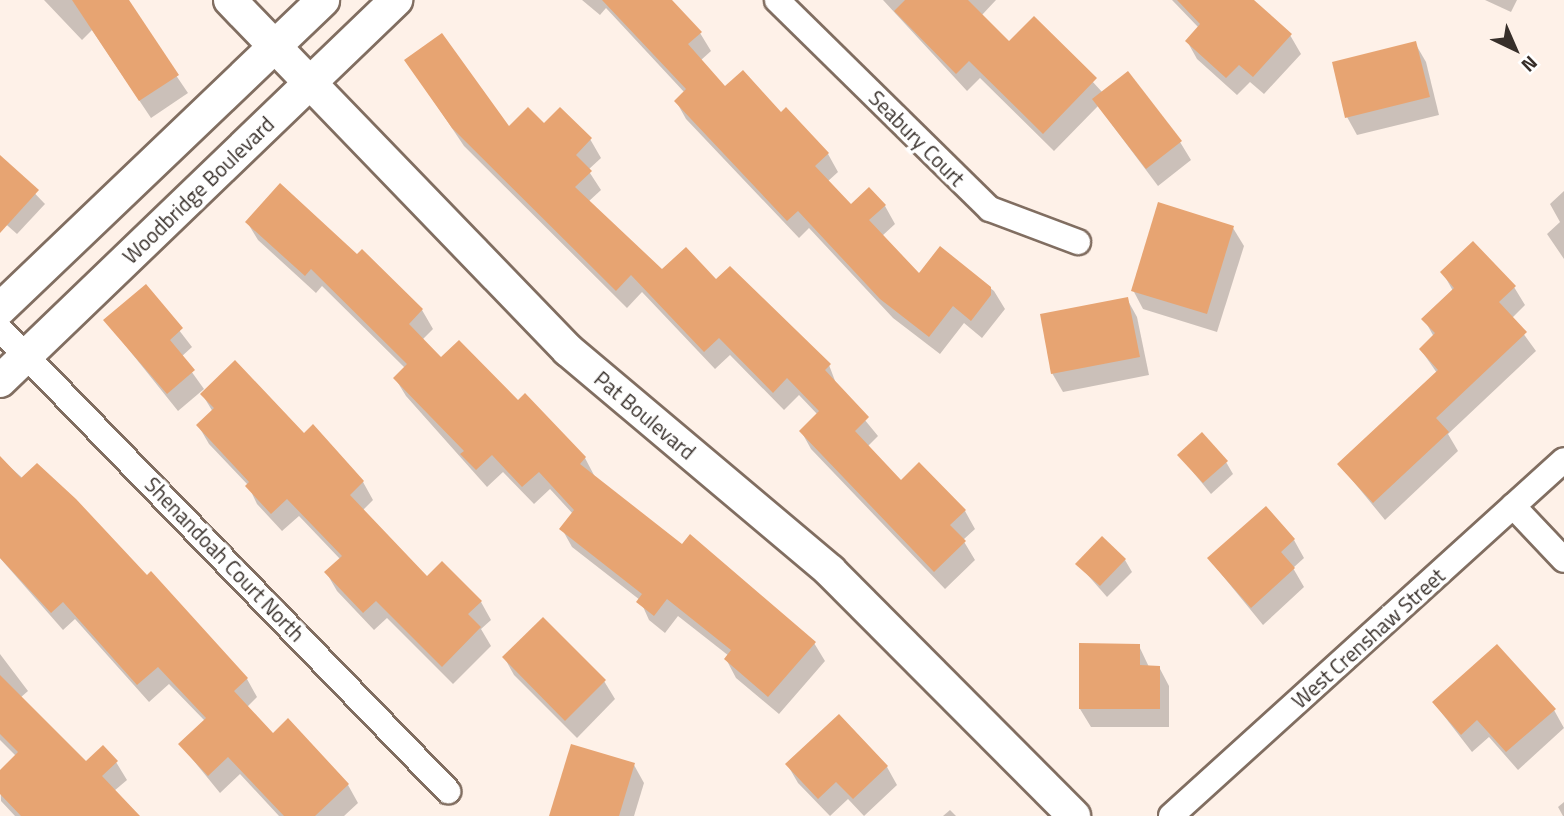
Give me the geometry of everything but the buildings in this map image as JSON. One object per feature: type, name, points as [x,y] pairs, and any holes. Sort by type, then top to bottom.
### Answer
[{"type":"street","name":"Pat Boulevard","points":[[230,0],[273,46],[310,79],[568,350],[830,571],[1074,816]]},
{"type":"street","points":[[0,309],[323,0]]},
{"type":"street","name":"Woodbridge Boulevard","points":[[0,381],[310,79],[397,0]]},
{"type":"street","name":"Seabury Court","points":[[777,0],[990,209],[1078,242]]},
{"type":"street","name":"Shenandoah Court North","points":[[0,329],[448,791]]},
{"type":"street","name":"West Crenshaw Street","points":[[1171,816],[1564,460]]},
{"type":"street","points":[[1513,506],[1564,560]]}]
